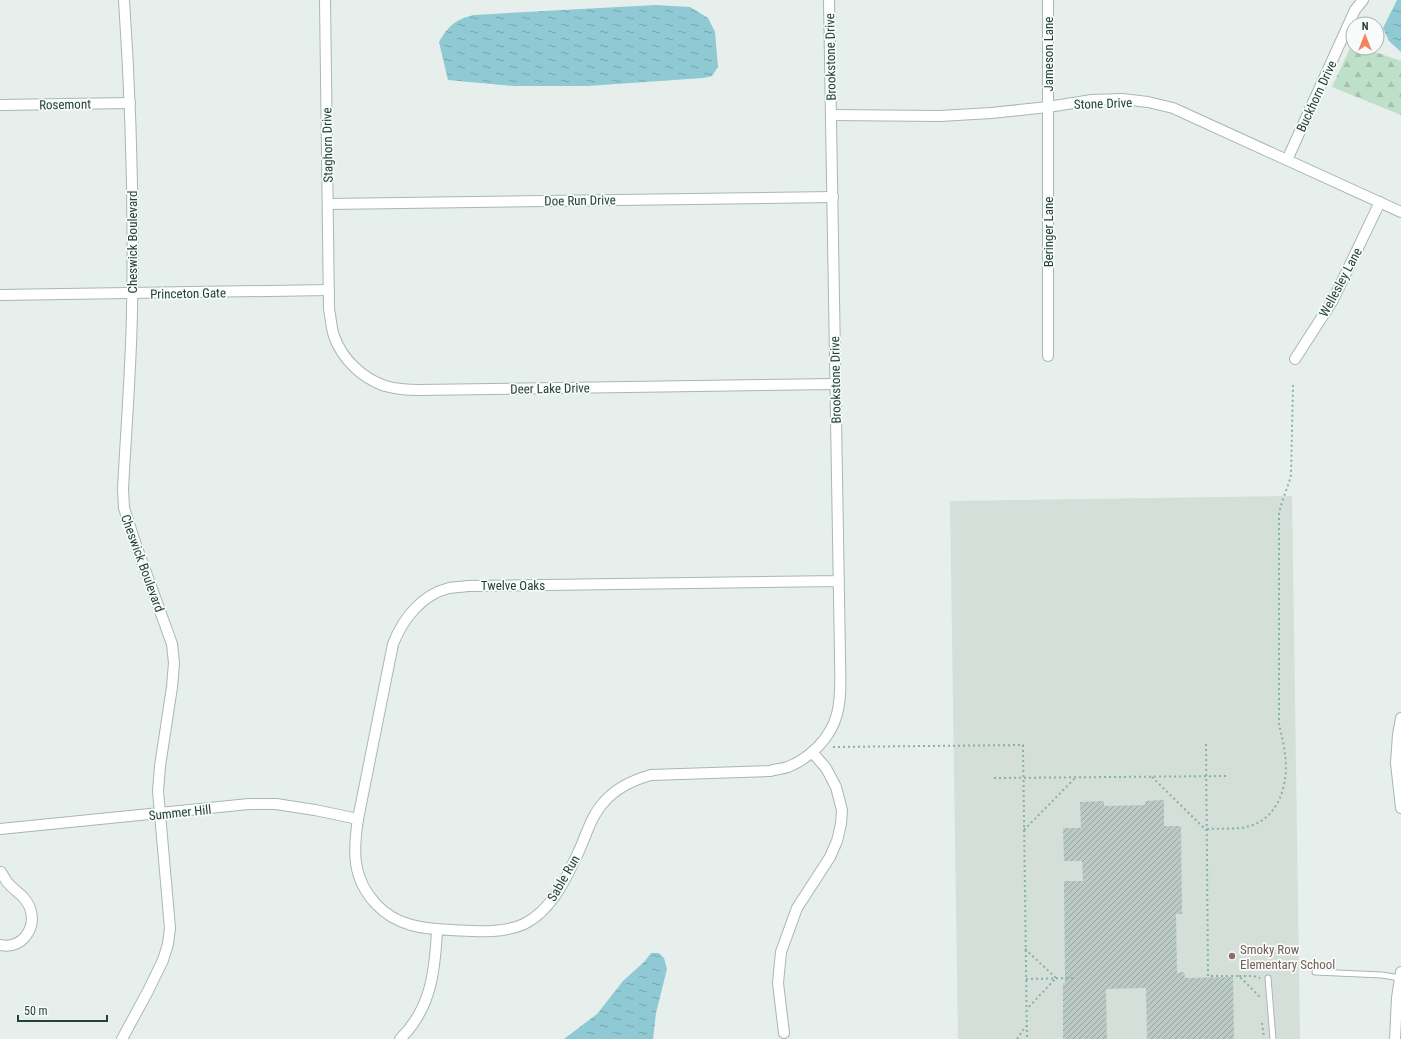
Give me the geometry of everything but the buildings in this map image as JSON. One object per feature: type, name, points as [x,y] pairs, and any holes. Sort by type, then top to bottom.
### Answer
[{"type":"street","name":"Cheswick Boulevard","points":[[122,1039],[148,991],[168,944],[170,928],[158,791],[174,663],[172,644],[124,508],[123,489],[132,294],[130,103],[124,0]]},
{"type":"street","name":"Staghorn Drive","points":[[324,0],[329,290]]},
{"type":"street","name":"Brookstone Drive","points":[[812,752],[820,745],[831,729],[837,716],[839,703],[839,581],[829,0]]},
{"type":"street","name":"Jameson Lane","points":[[1048,0],[1048,107]]},
{"type":"street","name":"Buckhorn Drive","points":[[1287,160],[1355,5],[1363,0]]},
{"type":"street","name":"Stone Drive","points":[[831,115],[940,116],[991,113],[1048,107],[1092,100],[1122,99],[1148,102],[1174,108],[1401,212]]},
{"type":"street","name":"Rosemont","points":[[0,105],[130,103]]},
{"type":"street","name":"Beringer Lane","points":[[1048,107],[1048,356]]},
{"type":"street","name":"Doe Run Drive","points":[[328,204],[832,197]]},
{"type":"street","name":"Wellesley Lane","points":[[1295,359],[1333,300],[1380,202]]},
{"type":"street","name":"Princeton Gate","points":[[0,295],[329,290]]},
{"type":"street","name":"Deer Lake Drive","points":[[329,290],[329,309],[334,334],[338,346],[347,360],[358,372],[373,381],[385,386],[399,389],[435,390],[835,384]]},
{"type":"street","name":"Twelve Oaks","points":[[358,819],[393,644],[399,629],[409,615],[420,604],[433,595],[448,588],[468,586],[839,581]]},
{"type":"street","points":[[1401,718],[1396,763],[1401,808]]},
{"type":"street","name":"Sable Run","points":[[358,819],[355,842],[357,870],[370,897],[381,909],[393,918],[423,929],[508,929],[524,924],[538,914],[548,904],[557,893],[577,854],[590,824],[604,802],[617,790],[633,780],[651,775],[770,771],[787,767],[812,752]]},
{"type":"street","points":[[784,1033],[778,983],[781,952],[797,908],[830,857],[837,841],[841,824],[842,810],[836,787],[826,768],[812,752]]},
{"type":"street","name":"Summer Hill","points":[[0,829],[249,804],[276,804],[358,819]]},
{"type":"street","points":[[0,870],[8,883],[24,898],[31,910],[32,922],[28,933],[20,942],[8,946],[0,945]]},
{"type":"street","points":[[400,1039],[408,1032],[424,1006],[434,970],[437,930]]},
{"type":"street","points":[[1395,1039],[1397,998],[1401,975]]},
{"type":"lane","points":[[1316,972],[1401,975]]},
{"type":"lane","points":[[1268,978],[1273,1039]]},
{"type":"path","points":[[1152,777],[1207,829],[1242,827],[1256,824],[1269,815],[1279,801],[1285,781],[1285,754],[1279,724],[1279,514],[1280,506],[1291,475],[1293,384]]},
{"type":"path","points":[[1206,744],[1208,976],[1258,977],[1262,981]]},
{"type":"path","points":[[832,747],[1023,745],[1027,1039]]},
{"type":"path","points":[[994,778],[1229,776]]},
{"type":"path","points":[[1024,830],[1076,777]]},
{"type":"path","points":[[1025,949],[1056,978]]},
{"type":"path","points":[[1239,976],[1261,998],[1263,992]]},
{"type":"path","points":[[1026,1009],[1056,978]]},
{"type":"path","points":[[1026,979],[1074,978]]},
{"type":"path","points":[[1262,1020],[1264,1039]]},
{"type":"path","points":[[1017,1039],[1026,1025]]},
{"type":"shaded area","points":[[1292,496],[1300,1039],[958,1039],[950,501]]},
{"type":"green space","points":[[1385,55],[1401,61],[1401,115],[1332,87],[1346,56]]},
{"type":"water","points":[[1397,0],[1401,0],[1401,52],[1389,41],[1385,32],[1385,24]]},
{"type":"water","points":[[655,5],[690,7],[708,18],[715,32],[718,67],[712,76],[703,78],[587,86],[514,86],[448,80],[439,42],[449,27],[462,19],[474,15]]},
{"type":"water","points":[[651,953],[659,953],[664,958],[667,969],[656,1013],[653,1039],[564,1039],[597,1014],[623,981],[645,961]]},
{"type":"place","name":"Smoky Row Elementary School","points":[[1232,956]]}]
